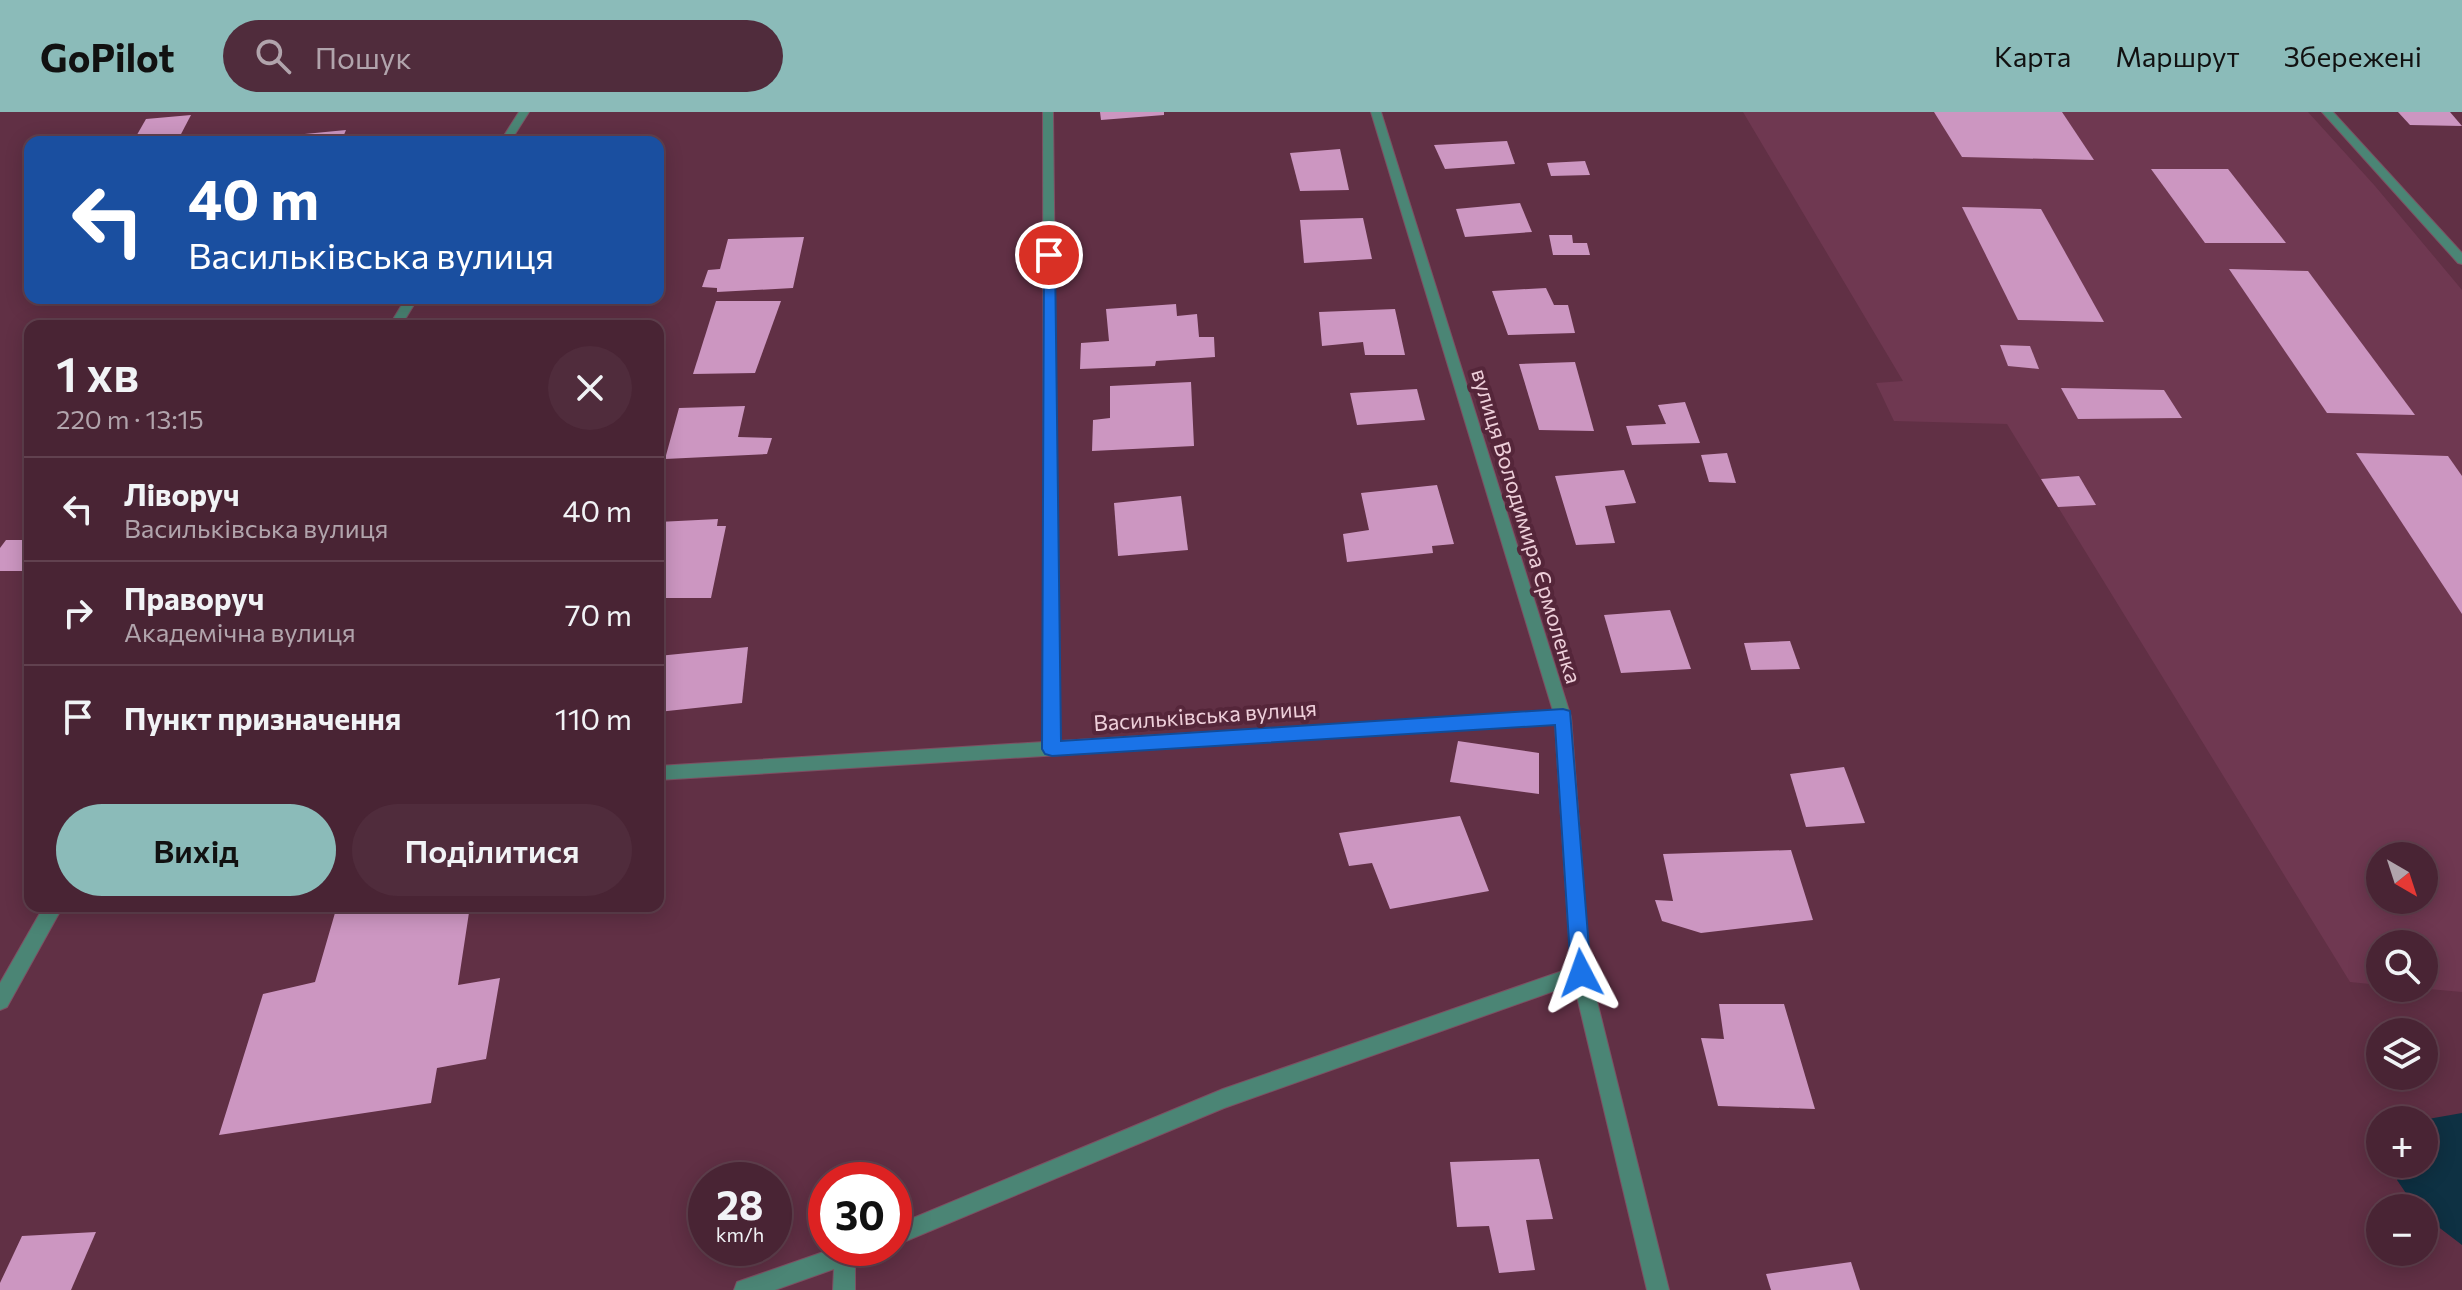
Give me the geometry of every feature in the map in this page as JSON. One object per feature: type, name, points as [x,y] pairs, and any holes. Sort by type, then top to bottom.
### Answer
[{"type":"street","points":[[509,136],[524,112]]},
{"type":"street","points":[[1048,112],[1052,749]]},
{"type":"street","name":"вулиця Володимира Єрмоленка","points":[[1376,112],[1563,717],[1581,973],[1658,1290]]},
{"type":"street","points":[[2327,112],[2462,260]]},
{"type":"street","name":"Васильківська вулиця","points":[[664,773],[1563,717]]},
{"type":"street","points":[[0,1001],[51,912]]},
{"type":"street","points":[[912,1229],[1223,1099],[1581,973]]},
{"type":"street","points":[[745,1290],[818,1266]]},
{"type":"street","points":[[844,1290],[845,1266]]},
{"type":"shaded area","points":[[1743,112],[2308,112],[2462,290],[2462,992],[2438,990],[2438,930],[2366,930],[2366,984],[2350,982],[2007,424],[1894,421],[1876,383],[1903,381]]},
{"type":"water","points":[[2462,1113],[2462,1245],[2438,1227],[2438,1194],[2406,1194],[2397,1180],[2438,1178],[2438,1117]]},
{"type":"building","points":[[1100,112],[1164,112],[1164,115],[1101,120]]},
{"type":"building","points":[[1934,112],[2062,112],[2094,160],[1962,157]]},
{"type":"building","points":[[2398,112],[2450,112],[2462,126],[2410,125]]},
{"type":"building","points":[[191,115],[180,136],[136,136],[146,119]]},
{"type":"building","points":[[346,130],[344,136],[284,136]]},
{"type":"building","points":[[1507,141],[1515,164],[1445,169],[1434,145]]},
{"type":"building","points":[[1340,149],[1349,190],[1300,191],[1290,153]]},
{"type":"building","points":[[1585,161],[1590,175],[1551,176],[1547,163]]},
{"type":"building","points":[[2151,169],[2228,169],[2286,243],[2205,243]]},
{"type":"building","points":[[1520,203],[1532,232],[1465,237],[1456,209]]},
{"type":"building","points":[[1962,207],[2041,209],[2104,322],[2018,320]]},
{"type":"building","points":[[1363,218],[1372,259],[1304,263],[1300,220]]},
{"type":"building","points":[[1549,235],[1572,235],[1573,243],[1587,243],[1590,255],[1553,255]]},
{"type":"building","points":[[804,237],[793,288],[717,292],[717,288],[702,287],[708,270],[720,269],[728,239]]},
{"type":"building","points":[[2229,269],[2308,271],[2415,415],[2327,413]]},
{"type":"building","points":[[1546,288],[1554,305],[1568,305],[1575,333],[1508,335],[1492,291]]},
{"type":"building","points":[[716,301],[781,301],[755,373],[693,374]]},
{"type":"building","points":[[1176,304],[1177,316],[1197,314],[1199,337],[1214,337],[1215,357],[1156,361],[1155,366],[1080,369],[1081,343],[1109,341],[1106,309]]},
{"type":"building","points":[[1395,309],[1405,355],[1365,355],[1363,342],[1322,346],[1319,312]]},
{"type":"building","points":[[2000,345],[2030,346],[2039,369],[2008,366]]},
{"type":"building","points":[[1575,362],[1594,431],[1539,430],[1519,364]]},
{"type":"building","points":[[1191,382],[1194,446],[1092,451],[1093,420],[1110,418],[1110,386]]},
{"type":"building","points":[[2061,388],[2164,390],[2182,418],[2078,419]]},
{"type":"building","points":[[1417,389],[1425,420],[1357,425],[1350,393]]},
{"type":"building","points":[[1685,402],[1700,443],[1632,445],[1626,426],[1666,424],[1658,405]]},
{"type":"building","points":[[745,406],[738,437],[772,438],[767,454],[665,459],[679,408]]},
{"type":"building","points":[[1727,453],[1736,483],[1709,482],[1701,455]]},
{"type":"building","points":[[2356,453],[2448,456],[2462,476],[2462,614]]},
{"type":"building","points":[[1624,470],[1636,503],[1605,506],[1615,543],[1576,545],[1555,476]]},
{"type":"building","points":[[2079,476],[2096,505],[2058,507],[2041,479]]},
{"type":"building","points":[[1437,485],[1454,544],[1432,546],[1433,553],[1347,562],[1343,534],[1369,530],[1361,493]]},
{"type":"building","points":[[1181,496],[1188,550],[1118,556],[1114,503]]},
{"type":"building","points":[[718,519],[717,526],[726,526],[711,598],[664,598],[664,522]]},
{"type":"building","points":[[6,540],[24,540],[22,571],[0,571],[0,548]]},
{"type":"building","points":[[1670,610],[1691,669],[1621,673],[1604,615]]},
{"type":"building","points":[[1790,641],[1800,669],[1751,670],[1744,643]]},
{"type":"building","points":[[748,647],[742,703],[664,711],[664,655]]},
{"type":"building","points":[[1458,741],[1539,753],[1539,794],[1450,782]]},
{"type":"building","points":[[1844,767],[1865,823],[1806,827],[1790,774]]},
{"type":"building","points":[[1460,816],[1489,891],[1390,909],[1372,863],[1349,866],[1339,833]]},
{"type":"building","points":[[1791,850],[1813,920],[1701,933],[1662,921],[1655,900],[1673,901],[1663,854]]},
{"type":"building","points":[[335,912],[469,912],[458,985],[500,978],[486,1059],[437,1068],[431,1103],[219,1135],[263,994],[315,982]]},
{"type":"building","points":[[1719,1004],[1784,1004],[1815,1109],[1718,1106],[1701,1038],[1724,1039]]},
{"type":"building","points":[[1539,1159],[1553,1219],[1526,1220],[1535,1270],[1499,1273],[1489,1226],[1457,1227],[1450,1162]]},
{"type":"building","points":[[96,1232],[71,1290],[0,1290],[0,1283],[22,1236]]},
{"type":"building","points":[[1851,1262],[1860,1290],[1771,1290],[1766,1274]]},
{"type":"route","points":[[1049,255],[1052,749],[1563,717],[1581,973]]}]
